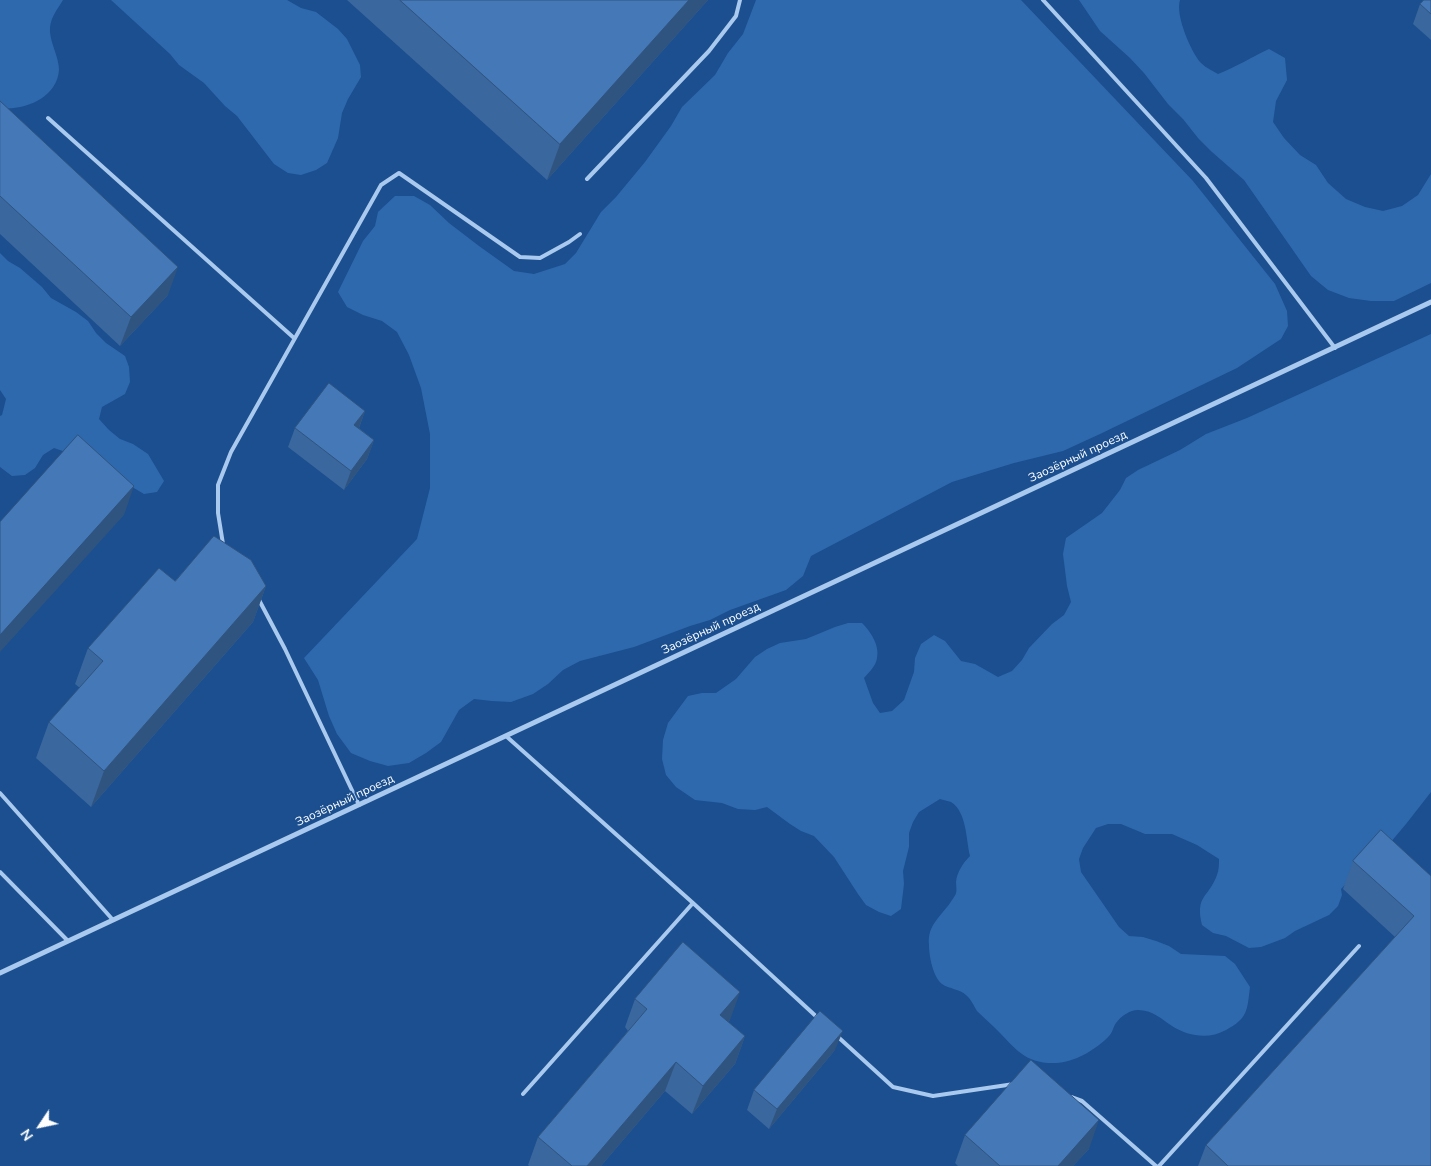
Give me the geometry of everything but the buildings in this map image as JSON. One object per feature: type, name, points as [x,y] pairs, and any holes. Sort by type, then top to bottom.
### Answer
[{"type":"street","name":"Заозёрный проезд","points":[[0,973],[1431,302]]},
{"type":"lane","points":[[587,179],[709,51],[736,16],[740,0]]},
{"type":"lane","points":[[1043,0],[1206,178],[1335,348]]},
{"type":"lane","points":[[48,118],[294,338]]},
{"type":"lane","points":[[228,551],[222,544],[218,513],[218,485],[231,452],[381,185],[399,173],[520,258],[540,258],[580,234]]},
{"type":"lane","points":[[258,597],[285,649],[359,805]]},
{"type":"lane","points":[[506,736],[693,903],[826,1026]]},
{"type":"lane","points":[[0,793],[114,920]]},
{"type":"lane","points":[[0,872],[68,941]]},
{"type":"lane","points":[[523,1094],[693,903]]},
{"type":"lane","points":[[1065,1095],[1082,1101],[1157,1166],[1359,946]]},
{"type":"lane","points":[[833,1032],[893,1087],[933,1096],[1022,1083]]},
{"type":"shaded area","points":[[0,0],[63,0],[54,15],[50,27],[59,65],[57,80],[46,95],[29,105],[0,108]]},
{"type":"shaded area","points":[[111,0],[287,0],[301,8],[316,12],[338,29],[347,39],[360,65],[361,77],[342,113],[338,138],[327,163],[316,170],[301,175],[288,173],[274,164],[237,116],[204,83],[179,65],[170,54]]},
{"type":"shaded area","points":[[756,0],[1021,0],[1193,181],[1275,284],[1287,311],[1288,326],[1281,339],[1237,368],[1063,451],[1014,463],[952,482],[811,556],[803,576],[786,590],[634,647],[580,661],[563,670],[548,684],[533,694],[511,702],[474,699],[459,710],[441,742],[409,763],[388,766],[351,753],[337,734],[329,716],[318,680],[304,658],[417,539],[430,488],[430,434],[421,388],[409,355],[397,332],[382,321],[347,307],[338,292],[363,241],[375,226],[378,212],[395,196],[414,196],[430,205],[449,223],[514,271],[534,274],[565,264],[576,253],[601,212],[645,162],[682,107],[715,75],[728,53],[743,34]]},
{"type":"shaded area","points":[[1079,0],[1180,0],[1179,7],[1182,24],[1193,51],[1201,63],[1218,74],[1269,49],[1285,58],[1287,80],[1276,101],[1273,122],[1284,138],[1300,155],[1316,165],[1328,183],[1346,199],[1365,207],[1383,211],[1402,206],[1418,195],[1431,174],[1431,283],[1394,301],[1371,301],[1349,298],[1328,290],[1311,276],[1244,180],[1198,138],[1144,73],[1100,31]]},
{"type":"shaded area","points":[[0,253],[42,287],[51,298],[88,321],[106,343],[125,356],[129,367],[130,382],[125,394],[102,407],[99,419],[120,439],[133,444],[148,454],[164,481],[157,492],[144,494],[83,458],[54,448],[43,455],[35,468],[25,475],[12,476],[0,467],[0,416],[2,415],[6,399],[0,390]]},
{"type":"shaded area","points":[[1431,334],[1431,792],[1390,843],[1370,858],[1341,889],[1342,895],[1338,906],[1329,915],[1295,931],[1285,938],[1261,947],[1249,948],[1226,936],[1213,933],[1202,925],[1200,915],[1201,902],[1217,875],[1219,859],[1197,845],[1172,834],[1145,834],[1121,824],[1108,824],[1096,828],[1083,848],[1079,859],[1081,872],[1119,927],[1129,936],[1143,937],[1156,941],[1169,946],[1181,954],[1225,956],[1235,964],[1250,987],[1245,1013],[1239,1022],[1233,1026],[1212,1035],[1198,1036],[1172,1026],[1152,1013],[1135,1010],[1120,1018],[1104,1041],[1077,1058],[1070,1061],[1045,1063],[1029,1058],[1016,1049],[977,1011],[966,995],[961,991],[942,984],[932,966],[929,950],[930,931],[955,895],[958,875],[970,856],[963,819],[960,812],[951,802],[940,799],[919,812],[913,822],[909,833],[909,847],[903,871],[904,884],[901,909],[891,916],[866,905],[834,857],[814,836],[801,831],[767,807],[755,810],[738,809],[722,803],[695,800],[676,787],[666,775],[662,759],[663,740],[668,723],[688,696],[716,693],[736,679],[755,657],[780,643],[806,639],[848,623],[862,623],[876,643],[878,653],[875,664],[864,678],[873,703],[880,713],[892,711],[904,700],[914,672],[915,658],[921,644],[934,635],[945,641],[961,661],[975,664],[998,677],[1012,671],[1022,660],[1029,648],[1052,624],[1064,615],[1071,602],[1063,554],[1066,538],[1102,513],[1120,490],[1126,478],[1206,434],[1247,418]]}]
